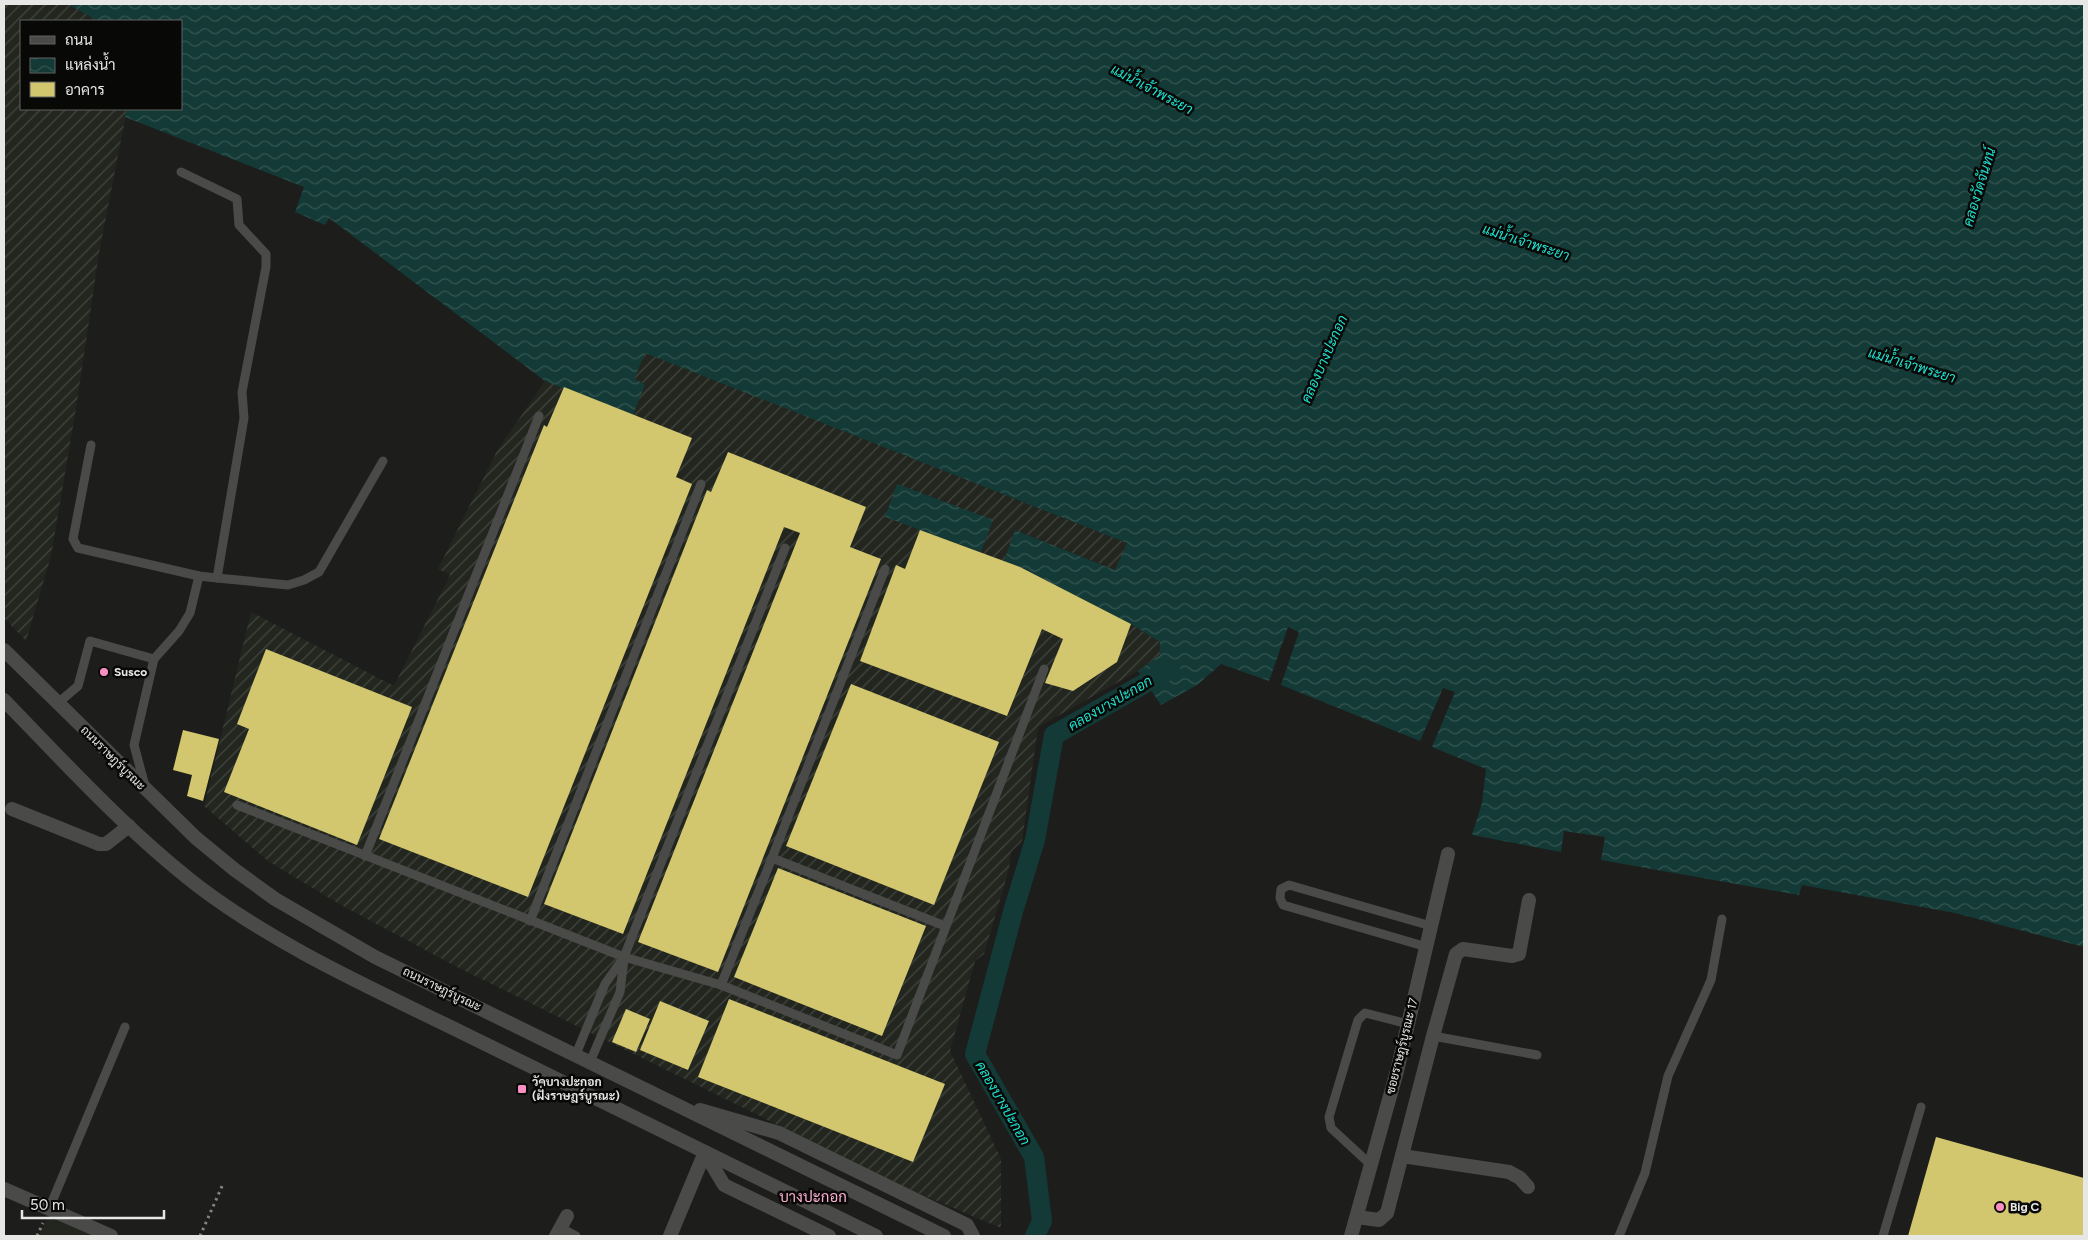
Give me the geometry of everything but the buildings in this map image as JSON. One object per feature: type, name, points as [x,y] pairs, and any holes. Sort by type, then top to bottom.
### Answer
[{"type":"main road","name":"ถนนราษฎร์บูรณะ","points":[[4,650],[196,838],[275,899],[375,957],[944,1236]]},
{"type":"main road","points":[[4,700],[129,826],[199,887],[234,912],[326,965],[876,1236]]},
{"type":"main road","points":[[12,809],[99,844],[106,844],[129,826]]},
{"type":"main road","name":"ซอยราษฎร์บูรณะ 17","points":[[1351,1236],[1408,1024],[1448,854]]},
{"type":"main road","points":[[1357,1216],[1379,1220],[1387,1213],[1456,954],[1463,949],[1512,956],[1520,954],[1529,900]]},
{"type":"main road","points":[[666,1100],[779,1133],[967,1225],[973,1236]]},
{"type":"main road","points":[[670,1236],[705,1152]]},
{"type":"main road","points":[[705,1152],[724,1185],[828,1236]]},
{"type":"main road","points":[[1402,1156],[1509,1172],[1520,1178],[1528,1187]]},
{"type":"main road","points":[[4,1189],[111,1236]]},
{"type":"lane","points":[[181,172],[237,199],[239,225],[266,254],[266,267],[242,392],[244,418],[217,578]]},
{"type":"lane","points":[[365,856],[539,416]]},
{"type":"lane","points":[[91,445],[73,539],[78,548],[199,576],[288,585],[304,580],[319,572],[383,461]]},
{"type":"lane","points":[[530,921],[701,484]]},
{"type":"lane","points":[[576,1054],[605,984],[624,957],[785,548]]},
{"type":"lane","points":[[721,985],[885,569]]},
{"type":"lane","points":[[146,791],[134,745],[154,659],[179,631],[190,613],[199,576]]},
{"type":"lane","points":[[58,703],[78,686],[90,642],[154,659]]},
{"type":"lane","points":[[237,805],[624,957],[721,985],[897,1055],[1044,669]]},
{"type":"lane","points":[[772,858],[945,926]]},
{"type":"lane","points":[[1427,947],[1282,905],[1280,898],[1281,889],[1289,885],[1431,926]]},
{"type":"lane","points":[[1619,1236],[1645,1173],[1668,1076],[1710,980],[1722,919]]},
{"type":"lane","points":[[590,1062],[620,992],[624,957]]},
{"type":"lane","points":[[1371,1165],[1331,1128],[1329,1117],[1358,1020],[1365,1013],[1408,1024]]},
{"type":"lane","points":[[49,1209],[125,1027]]},
{"type":"lane","points":[[1433,1036],[1537,1055]]},
{"type":"lane","points":[[1883,1236],[1921,1107]]},
{"type":"lane","points":[[561,1227],[576,1236]]},
{"type":"path","points":[[200,1236],[223,1184]]},
{"type":"shaded area","points":[[4,4],[69,4],[96,20],[20,20],[20,110],[127,110],[99,253],[77,402],[51,556],[26,641],[4,618]]},
{"type":"shaded area","points":[[644,352],[1127,543],[1116,570],[1015,530],[1020,567],[1131,624],[1160,642],[1160,655],[1138,671],[1038,727],[1022,841],[1011,852],[1009,869],[984,954],[975,961],[950,1051],[1001,1159],[1001,1228],[906,1188],[459,968],[341,905],[268,861],[204,806],[251,612],[394,686],[450,575],[438,569],[497,451],[545,381],[564,387],[645,384],[634,379]]},
{"type":"shaded area","points":[[49,1215],[97,1236],[39,1236]]},
{"type":"water","points":[[68,4],[2084,4],[2084,947],[1955,913],[1802,885],[1799,895],[1601,860],[1605,837],[1564,831],[1561,852],[1472,835],[1482,803],[1486,769],[1432,747],[1455,692],[1443,688],[1420,741],[1281,685],[1299,632],[1288,627],[1269,681],[1221,664],[1197,685],[1161,705],[1138,671],[1160,655],[1160,642],[1131,624],[1020,567],[1004,561],[1015,530],[1115,570],[1127,543],[645,353],[634,379],[645,384],[633,415],[545,381],[329,218],[325,225],[295,212],[304,187],[125,117],[127,110],[182,110],[182,20],[96,20]]},
{"type":"water","points":[[897,484],[993,520],[981,552],[885,517]]},
{"type":"waterway","name":"คลองบางปะกอก","points":[[1035,1236],[1042,1221],[1034,1157],[975,1054],[1014,908],[1035,840],[1054,735],[1170,669]]},
{"type":"place","name":"Susco","points":[[104,672]]},
{"type":"place","name":"วัดบางปะกอก (ฝั่งราษฎร์บูรณะ)","points":[[522,1089]]},
{"type":"place","name":"Big C","points":[[2000,1207]]},
{"type":"district","name":"บางปะกอก","points":[[813,1197]]},
{"type":"water label","name":"แม่น้ำเจ้าพระยา","points":[[1152,89]]},
{"type":"water label","name":"คลองวัดจันทน์","points":[[1979,187]]},
{"type":"water label","name":"แม่น้ำเจ้าพระยา","points":[[1526,242]]},
{"type":"water label","name":"แม่น้ำเจ้าพระยา","points":[[1912,365]]}]
